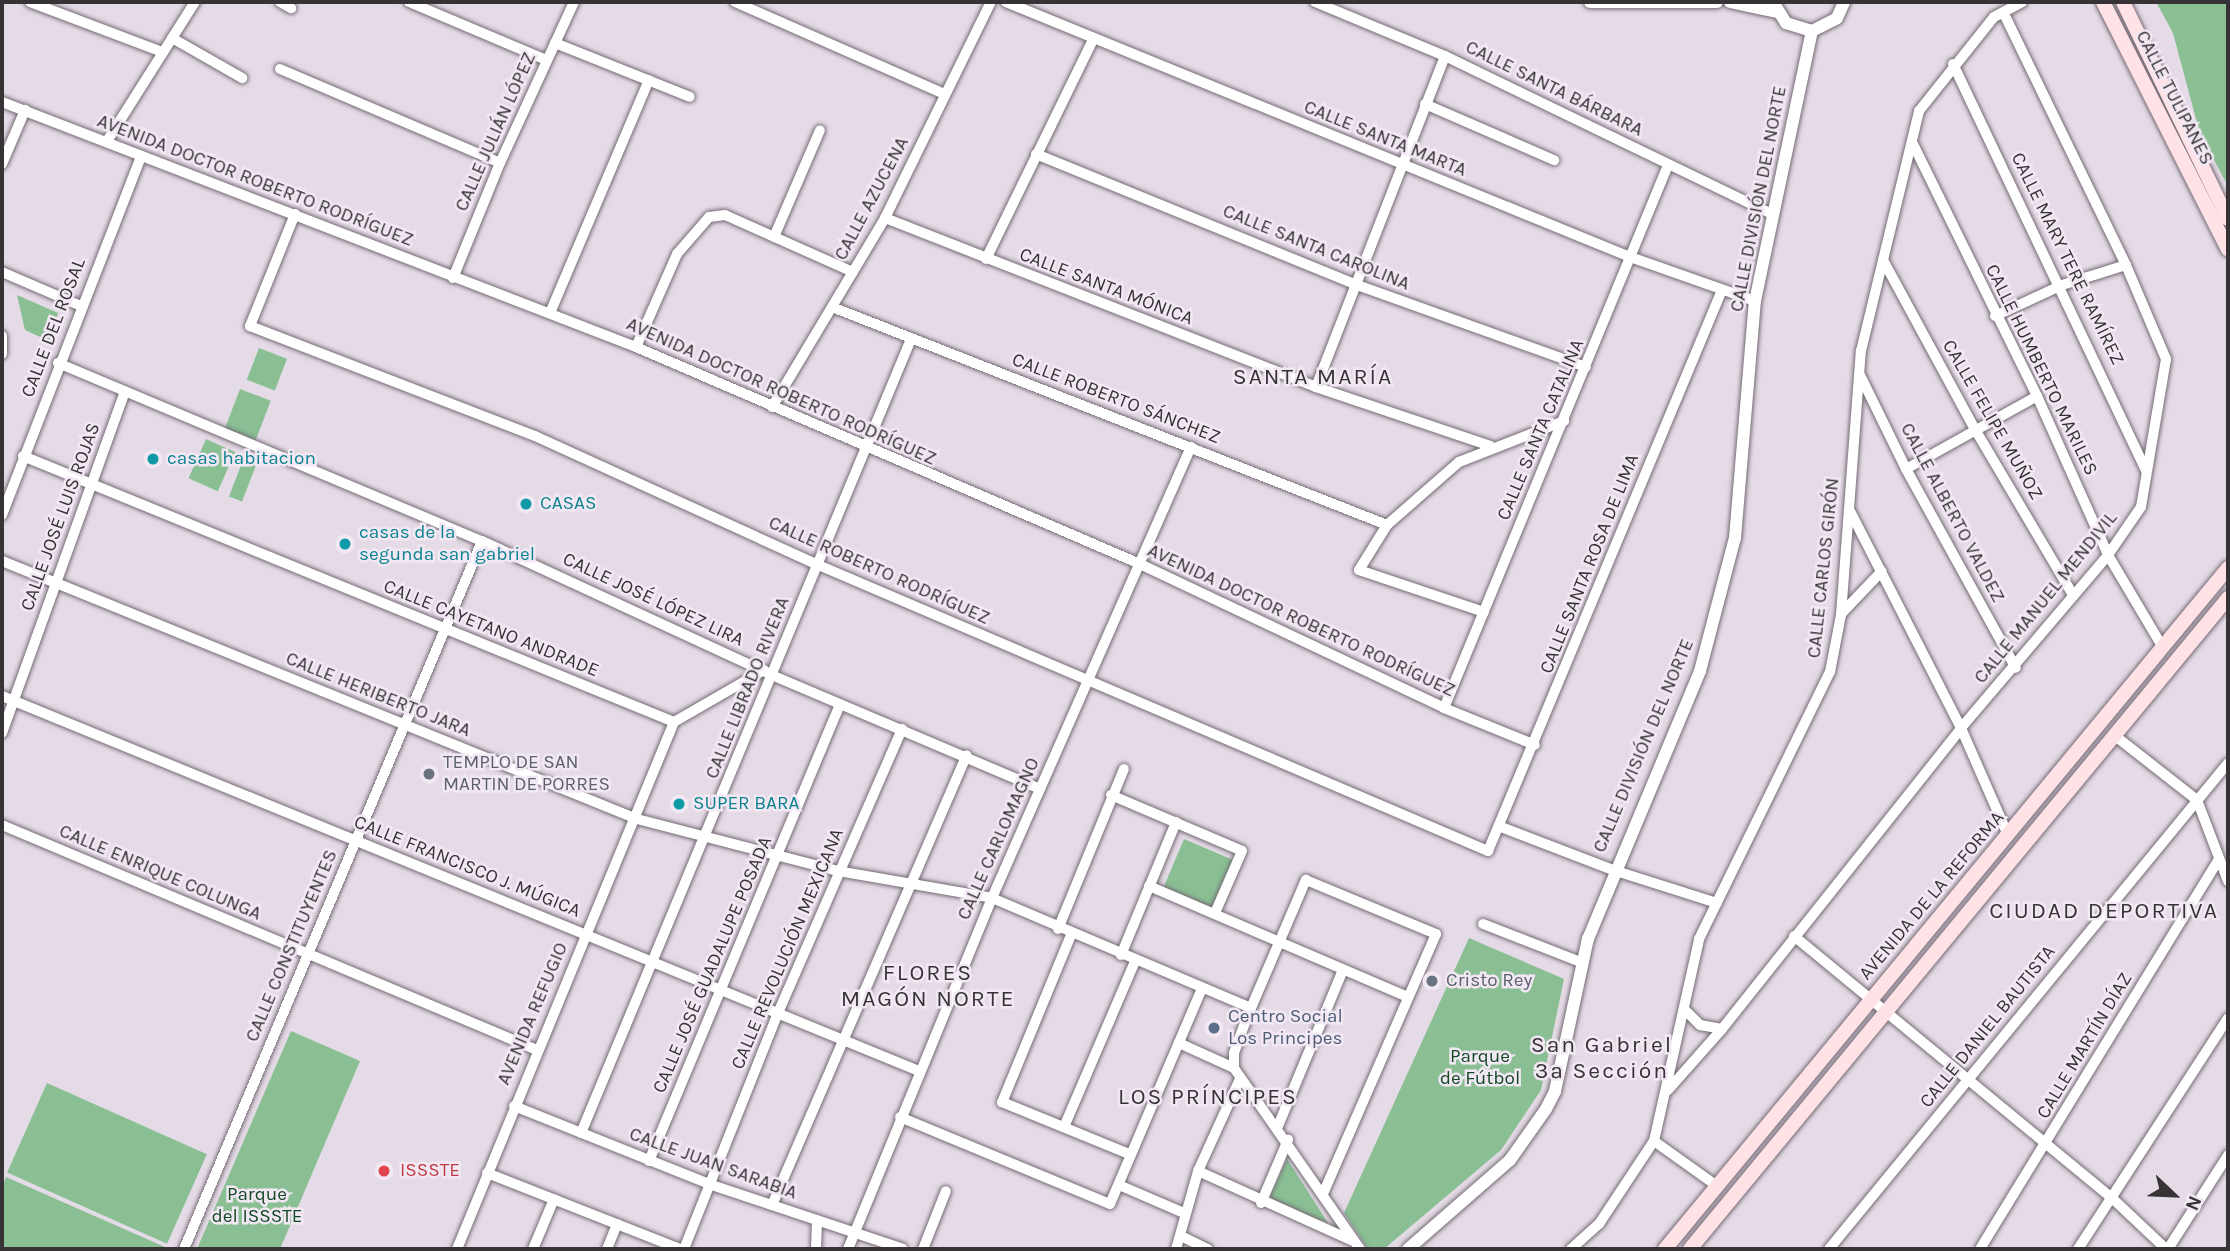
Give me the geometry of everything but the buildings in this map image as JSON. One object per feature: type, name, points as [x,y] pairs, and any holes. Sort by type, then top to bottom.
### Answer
[{"type":"main road","name":"CALLE TULIPANES","points":[[2103,2],[2228,249]]},
{"type":"main road","name":"CALLE TULIPANES","points":[[2123,2],[2228,219]]},
{"type":"main road","name":"AVENIDA DE LA REFORMA","points":[[1665,1249],[2228,568]]},
{"type":"main road","name":"AVENIDA DE LA REFORMA","points":[[1690,1249],[2228,598]]},
{"type":"street","points":[[30,2],[162,52]]},
{"type":"street","points":[[107,141],[195,2]]},
{"type":"street","points":[[280,2],[291,8]]},
{"type":"street","points":[[409,2],[547,60]]},
{"type":"street","name":"CALLE JULIÁN LÓPEZ","points":[[453,278],[500,163],[574,2]]},
{"type":"street","points":[[735,2],[945,94]]},
{"type":"street","name":"CALLE AZUCENA","points":[[772,407],[885,218],[991,2]]},
{"type":"street","name":"CALLE SANTA MARTA","points":[[1006,2],[1093,40],[1630,257],[1755,301]]},
{"type":"street","name":"CALLE SANTA BÁRBARA","points":[[1315,2],[1445,56],[1774,215]]},
{"type":"street","points":[[1590,2],[1717,2]]},
{"type":"street","points":[[1730,2],[1775,7],[1798,30],[1812,31],[1837,18],[1845,3]]},
{"type":"street","name":"CALLE CARLOS GIRÓN","points":[[1571,1249],[1599,1224],[1654,1141],[1668,1090],[1699,939],[1830,672],[1841,615],[1860,373],[1884,260],[1923,103],[1953,64],[2003,12],[2022,2]]},
{"type":"street","name":"CALLE MANUEL MENDIVIL","points":[[1668,1090],[1722,1029],[1961,728],[2016,668],[2108,555],[2141,507],[2166,359],[2126,265],[2003,12]]},
{"type":"street","name":"CALLE DIVISIÓN DEL NORTE","points":[[1408,1249],[1510,1160],[1546,1109],[1555,1091],[1583,963],[1613,870],[1700,671],[1721,603],[1735,538],[1755,301],[1812,31]]},
{"type":"street","points":[[172,37],[242,78]]},
{"type":"street","points":[[986,259],[1093,40]]},
{"type":"street","points":[[555,43],[691,97]]},
{"type":"street","points":[[1316,387],[1357,285],[1401,163],[1445,56]]},
{"type":"street","name":"CALLE MARY TERE RAMÍREZ","points":[[1953,64],[2062,285],[2147,470]]},
{"type":"street","points":[[280,69],[500,163]]},
{"type":"street","points":[[550,313],[649,80]]},
{"type":"street","name":"AVENIDA DOCTOR ROBERTO RODRÍGUEZ","points":[[2,102],[636,347],[863,448],[1140,564],[1444,708],[1535,745]]},
{"type":"street","points":[[1425,104],[1554,160]]},
{"type":"street","points":[[2,164],[25,110]]},
{"type":"street","points":[[774,237],[820,130]]},
{"type":"street","name":"CALLE HUMBERTO MARILES","points":[[1913,144],[2036,396],[2108,555],[2162,646]]},
{"type":"street","name":"CALLE SANTA CAROLINA","points":[[1036,154],[1357,285],[1586,368]]},
{"type":"street","name":"CALLE DEL ROSAL","points":[[2,515],[58,363],[141,156]]},
{"type":"street","name":"CALLE SANTA CATALINA","points":[[1444,708],[1668,165]]},
{"type":"street","name":"CALLE ROBERTO RODRÍGUEZ","points":[[295,214],[250,326],[535,436],[816,564],[1491,850]]},
{"type":"street","points":[[636,347],[677,254],[709,217],[725,215],[853,272]]},
{"type":"street","name":"CALLE SANTA MÓNICA","points":[[885,218],[1316,387],[1490,446]]},
{"type":"street","name":"CALLE FELIPE MUÑOZ","points":[[1884,260],[1976,431],[2073,595]]},
{"type":"street","points":[[1995,316],[2062,285],[2126,265]]},
{"type":"street","points":[[2,272],[81,306]]},
{"type":"street","name":"CALLE SANTA ROSA DE LIMA","points":[[1491,850],[1722,290]]},
{"type":"street","name":"CALLE ROBERTO SÁNCHEZ","points":[[832,307],[1387,525]]},
{"type":"street","points":[[2,354],[3,337]]},
{"type":"street","name":"CALLE LIBRADO RIVERA","points":[[581,1133],[774,676],[863,448],[911,339]]},
{"type":"street","name":"CALLE JOSÉ LÓPEZ LIRA","points":[[58,363],[482,541],[774,676],[967,754],[1040,789]]},
{"type":"street","name":"CALLE ALBERTO VALDEZ","points":[[1860,373],[1906,469],[2016,668]]},
{"type":"street","name":"CALLE JOSÉ LUIS ROJAS","points":[[2,733],[125,392]]},
{"type":"street","points":[[1906,469],[2036,396]]},
{"type":"street","points":[[1484,612],[1359,570],[1387,525],[1459,461],[1490,446],[1564,421]]},
{"type":"street","name":"CALLE CARLOMAGNO","points":[[848,1249],[992,898],[1191,447]]},
{"type":"street","name":"CALLE CAYETANO ANDRADE","points":[[23,456],[90,487],[674,722]]},
{"type":"street","points":[[1849,510],[1961,728],[2008,835]]},
{"type":"street","name":"CALLE CONSTITUYENTES","points":[[184,1249],[482,541]]},
{"type":"street","name":"CALLE HERIBERTO JARA","points":[[2,561],[637,819],[838,871],[992,898],[1071,935],[1251,1008]]},
{"type":"street","points":[[1841,615],[1882,571]]},
{"type":"street","points":[[674,722],[764,670]]},
{"type":"street","name":"CALLE FRANCISCO J. MÚGICA","points":[[2,696],[919,1071]]},
{"type":"street","name":"CALLE JOSÉ GUADALUPE POSADA","points":[[649,1161],[840,704]]},
{"type":"street","name":"AVENIDA REFUGIO","points":[[457,1249],[537,1050],[637,819],[674,722]]},
{"type":"street","name":"CALLE REVOLUCIÓN MEXICANA","points":[[682,1249],[712,1185],[778,1013],[838,871],[902,729]]},
{"type":"street","points":[[2115,735],[2197,800],[2228,881]]},
{"type":"street","points":[[772,1205],[967,754]]},
{"type":"street","name":"CALLE DANIEL BAUTISTA","points":[[1829,1249],[2228,763]]},
{"type":"street","points":[[1058,929],[1111,795],[1124,769]]},
{"type":"street","points":[[1111,795],[1242,851],[1215,913]]},
{"type":"street","points":[[1121,955],[1176,822]]},
{"type":"street","name":"CALLE ENRIQUE COLUNGA","points":[[2,825],[537,1050]]},
{"type":"street","points":[[1501,827],[1613,870],[1717,903]]},
{"type":"street","name":"CALLE MARTÍN DÍAZ","points":[[1980,1249],[2219,859]]},
{"type":"street","points":[[1323,1194],[1406,996],[1436,934],[1306,880],[1251,1008],[1234,1053],[1234,1068],[1288,1140],[1323,1194],[1357,1245]]},
{"type":"street","points":[[1149,886],[1406,996]]},
{"type":"street","points":[[1483,924],[1583,963]]},
{"type":"street","points":[[1071,935],[1002,1102],[1131,1155]]},
{"type":"street","points":[[1794,936],[2044,1146],[2111,1197],[2167,1249],[2228,1155]]},
{"type":"street","points":[[1064,1127],[1135,961]]},
{"type":"street","points":[[1278,1126],[1343,970]]},
{"type":"street","points":[[900,1117],[1110,1204],[1202,988]]},
{"type":"street","points":[[1684,1009],[1700,1024],[1722,1029]]},
{"type":"street","points":[[2078,1249],[2228,1018]]},
{"type":"street","points":[[1179,1043],[1234,1068]]},
{"type":"street","points":[[1176,1249],[1198,1171],[1240,1079]]},
{"type":"street","name":"CALLE JUAN SARABIA","points":[[514,1106],[712,1185],[902,1249]]},
{"type":"street","points":[[1261,1203],[1288,1140]]},
{"type":"street","points":[[1654,1141],[1717,1186]]},
{"type":"street","points":[[1198,1171],[1261,1203],[1357,1245]]},
{"type":"street","points":[[487,1173],[682,1249]]},
{"type":"street","points":[[1119,1185],[1184,1213]]},
{"type":"street","points":[[923,1249],[946,1191]]},
{"type":"street","points":[[533,1249],[554,1199]]},
{"type":"street","points":[[816,1249],[817,1220]]},
{"type":"street","points":[[607,1249],[617,1224]]},
{"type":"street","points":[[1181,1236],[1208,1249]]},
{"type":"green space","points":[[2156,2],[2228,2],[2228,186],[2200,134],[2173,33]]},
{"type":"green space","points":[[17,295],[58,313],[49,341],[25,330]]},
{"type":"green space","points":[[259,348],[287,359],[275,390],[247,380]]},
{"type":"green space","points":[[240,389],[271,401],[256,440],[225,428]]},
{"type":"green space","points":[[206,439],[235,452],[218,491],[189,478]]},
{"type":"green space","points":[[243,460],[256,465],[242,501],[229,496]]},
{"type":"green space","points":[[1184,839],[1236,861],[1214,911],[1163,889]]},
{"type":"green space","name":"Parque de Fútbol","points":[[1469,938],[1564,979],[1541,1090],[1501,1150],[1384,1249],[1368,1249],[1344,1213]]},
{"type":"green space","name":"Parque del ISSSTE","points":[[291,1031],[360,1061],[280,1249],[197,1249]]},
{"type":"green space","points":[[47,1083],[207,1154],[167,1244],[7,1173]]},
{"type":"green space","points":[[1287,1159],[1328,1223],[1268,1201]]},
{"type":"green space","points":[[6,1177],[165,1247],[2,1249],[2,1188]]},
{"type":"place","name":"casas habitacion","points":[[153,459]]},
{"type":"place","name":"CASAS","points":[[526,504]]},
{"type":"place","name":"casas de la segunda san gabriel","points":[[345,544]]},
{"type":"place","name":"TEMPLO DE SAN MARTIN DE PORRES","points":[[429,774]]},
{"type":"place","name":"SUPER BARA","points":[[679,804]]},
{"type":"place","name":"Cristo Rey","points":[[1432,981]]},
{"type":"place","name":"Centro Social Los Principes","points":[[1214,1028]]},
{"type":"place","name":"ISSSTE","points":[[384,1171]]},
{"type":"district","name":"SANTA MARÍA","points":[[1313,377]]},
{"type":"district","name":"CIUDAD DEPORTIVA","points":[[2104,911]]},
{"type":"district","name":"FLORES MAGÓN NORTE","points":[[928,986]]},
{"type":"district","name":"San Gabriel 3ª Sección","points":[[1602,1058]]},
{"type":"district","name":"LOS PRÍNCIPES","points":[[1208,1097]]}]
